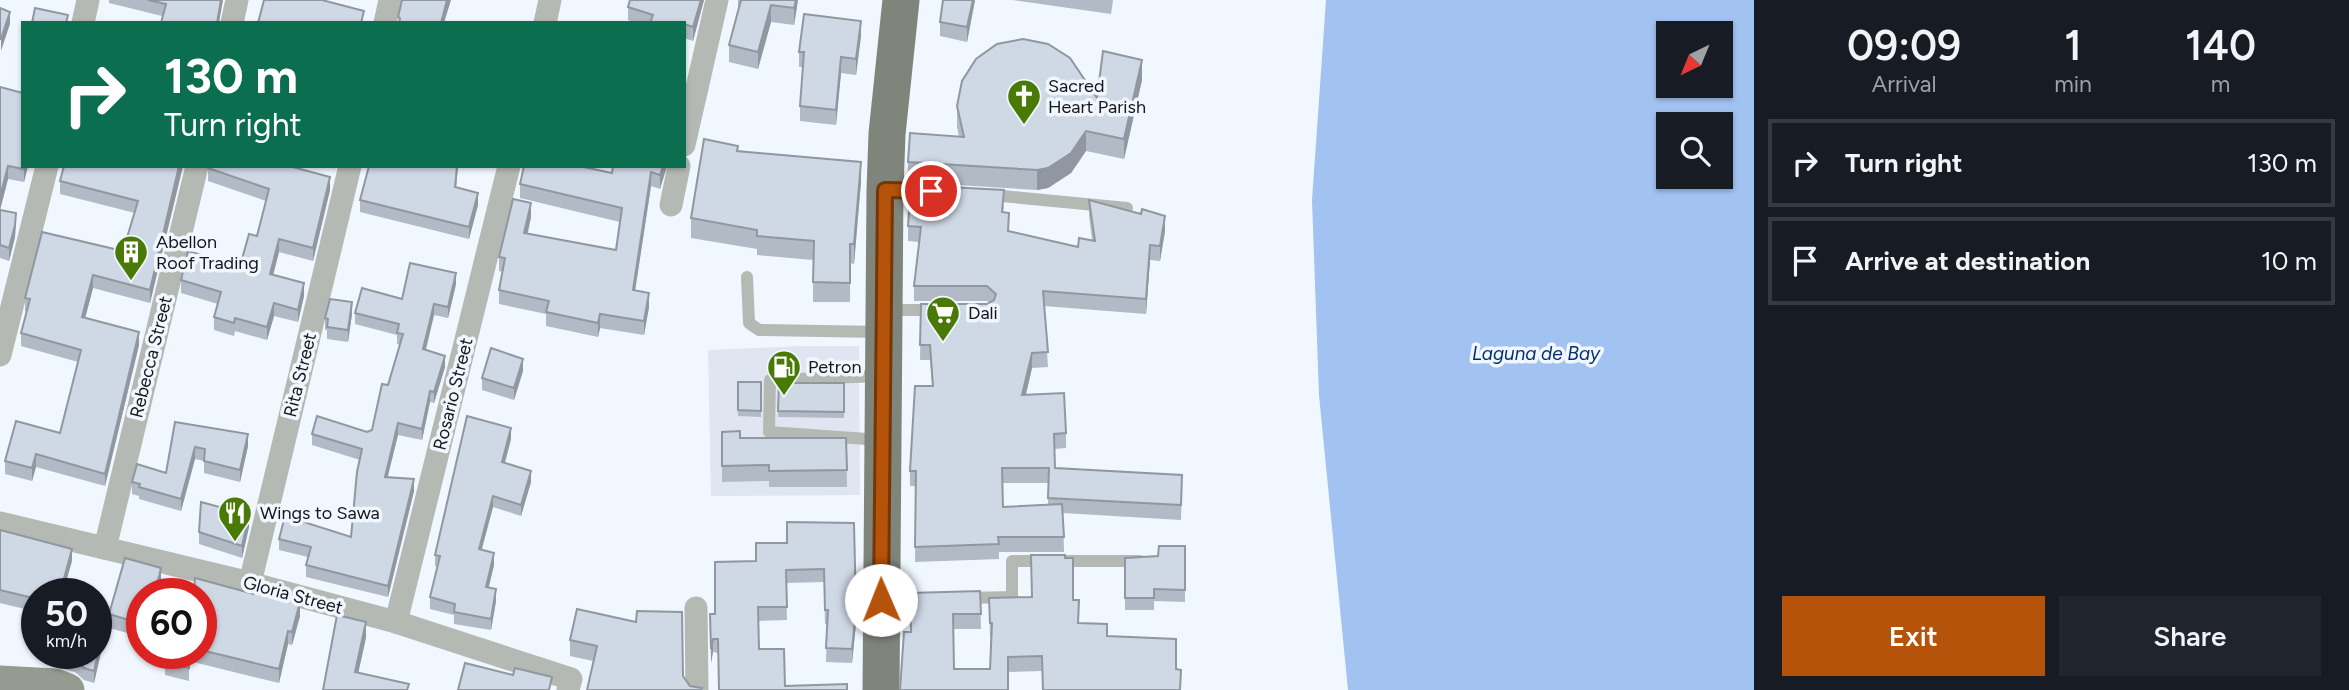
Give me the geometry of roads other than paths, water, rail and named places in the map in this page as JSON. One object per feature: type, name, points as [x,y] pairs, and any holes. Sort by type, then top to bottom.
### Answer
[{"type":"main road","points":[[881,690],[883,321],[892,190],[888,120],[901,0]]},
{"type":"street","points":[[83,21],[88,0]]},
{"type":"street","points":[[232,21],[237,0]]},
{"type":"street","points":[[385,21],[390,0]]},
{"type":"street","points":[[545,21],[550,0]]},
{"type":"street","points":[[686,136],[718,0]]},
{"type":"street","points":[[0,355],[47,168]]},
{"type":"street","name":"Rebecca Street","points":[[105,548],[197,168]]},
{"type":"street","name":"Rita Street","points":[[250,583],[350,168]]},
{"type":"street","name":"Rosario Street","points":[[396,622],[509,168]]},
{"type":"street","points":[[671,205],[680,168]]},
{"type":"street","name":"Gloria Street","points":[[0,523],[250,583],[396,622],[571,679],[568,690]]},
{"type":"street","points":[[696,608],[697,690]]},
{"type":"street","points":[[0,682],[55,685],[68,690]]},
{"type":"lane","points":[[976,193],[1127,208]]},
{"type":"lane","points":[[747,277],[749,323],[759,330],[883,321],[948,310]]},
{"type":"lane","points":[[882,376],[770,380],[769,432],[882,440]]},
{"type":"lane","points":[[881,600],[1012,597],[1012,561],[1145,561]]},
{"type":"water","name":"Laguna de Bay","points":[[1326,0],[1754,0],[1754,690],[1348,690],[1319,395],[1312,200]]},
{"type":"place","name":"Sacred Heart Parish","points":[[1024,126]]},
{"type":"place","name":"Abellon Roof Trading","points":[[131,282]]},
{"type":"place","name":"Dali","points":[[943,343]]},
{"type":"place","name":"Petron","points":[[784,397]]},
{"type":"place","name":"Wings to Sawa","points":[[235,543]]}]
